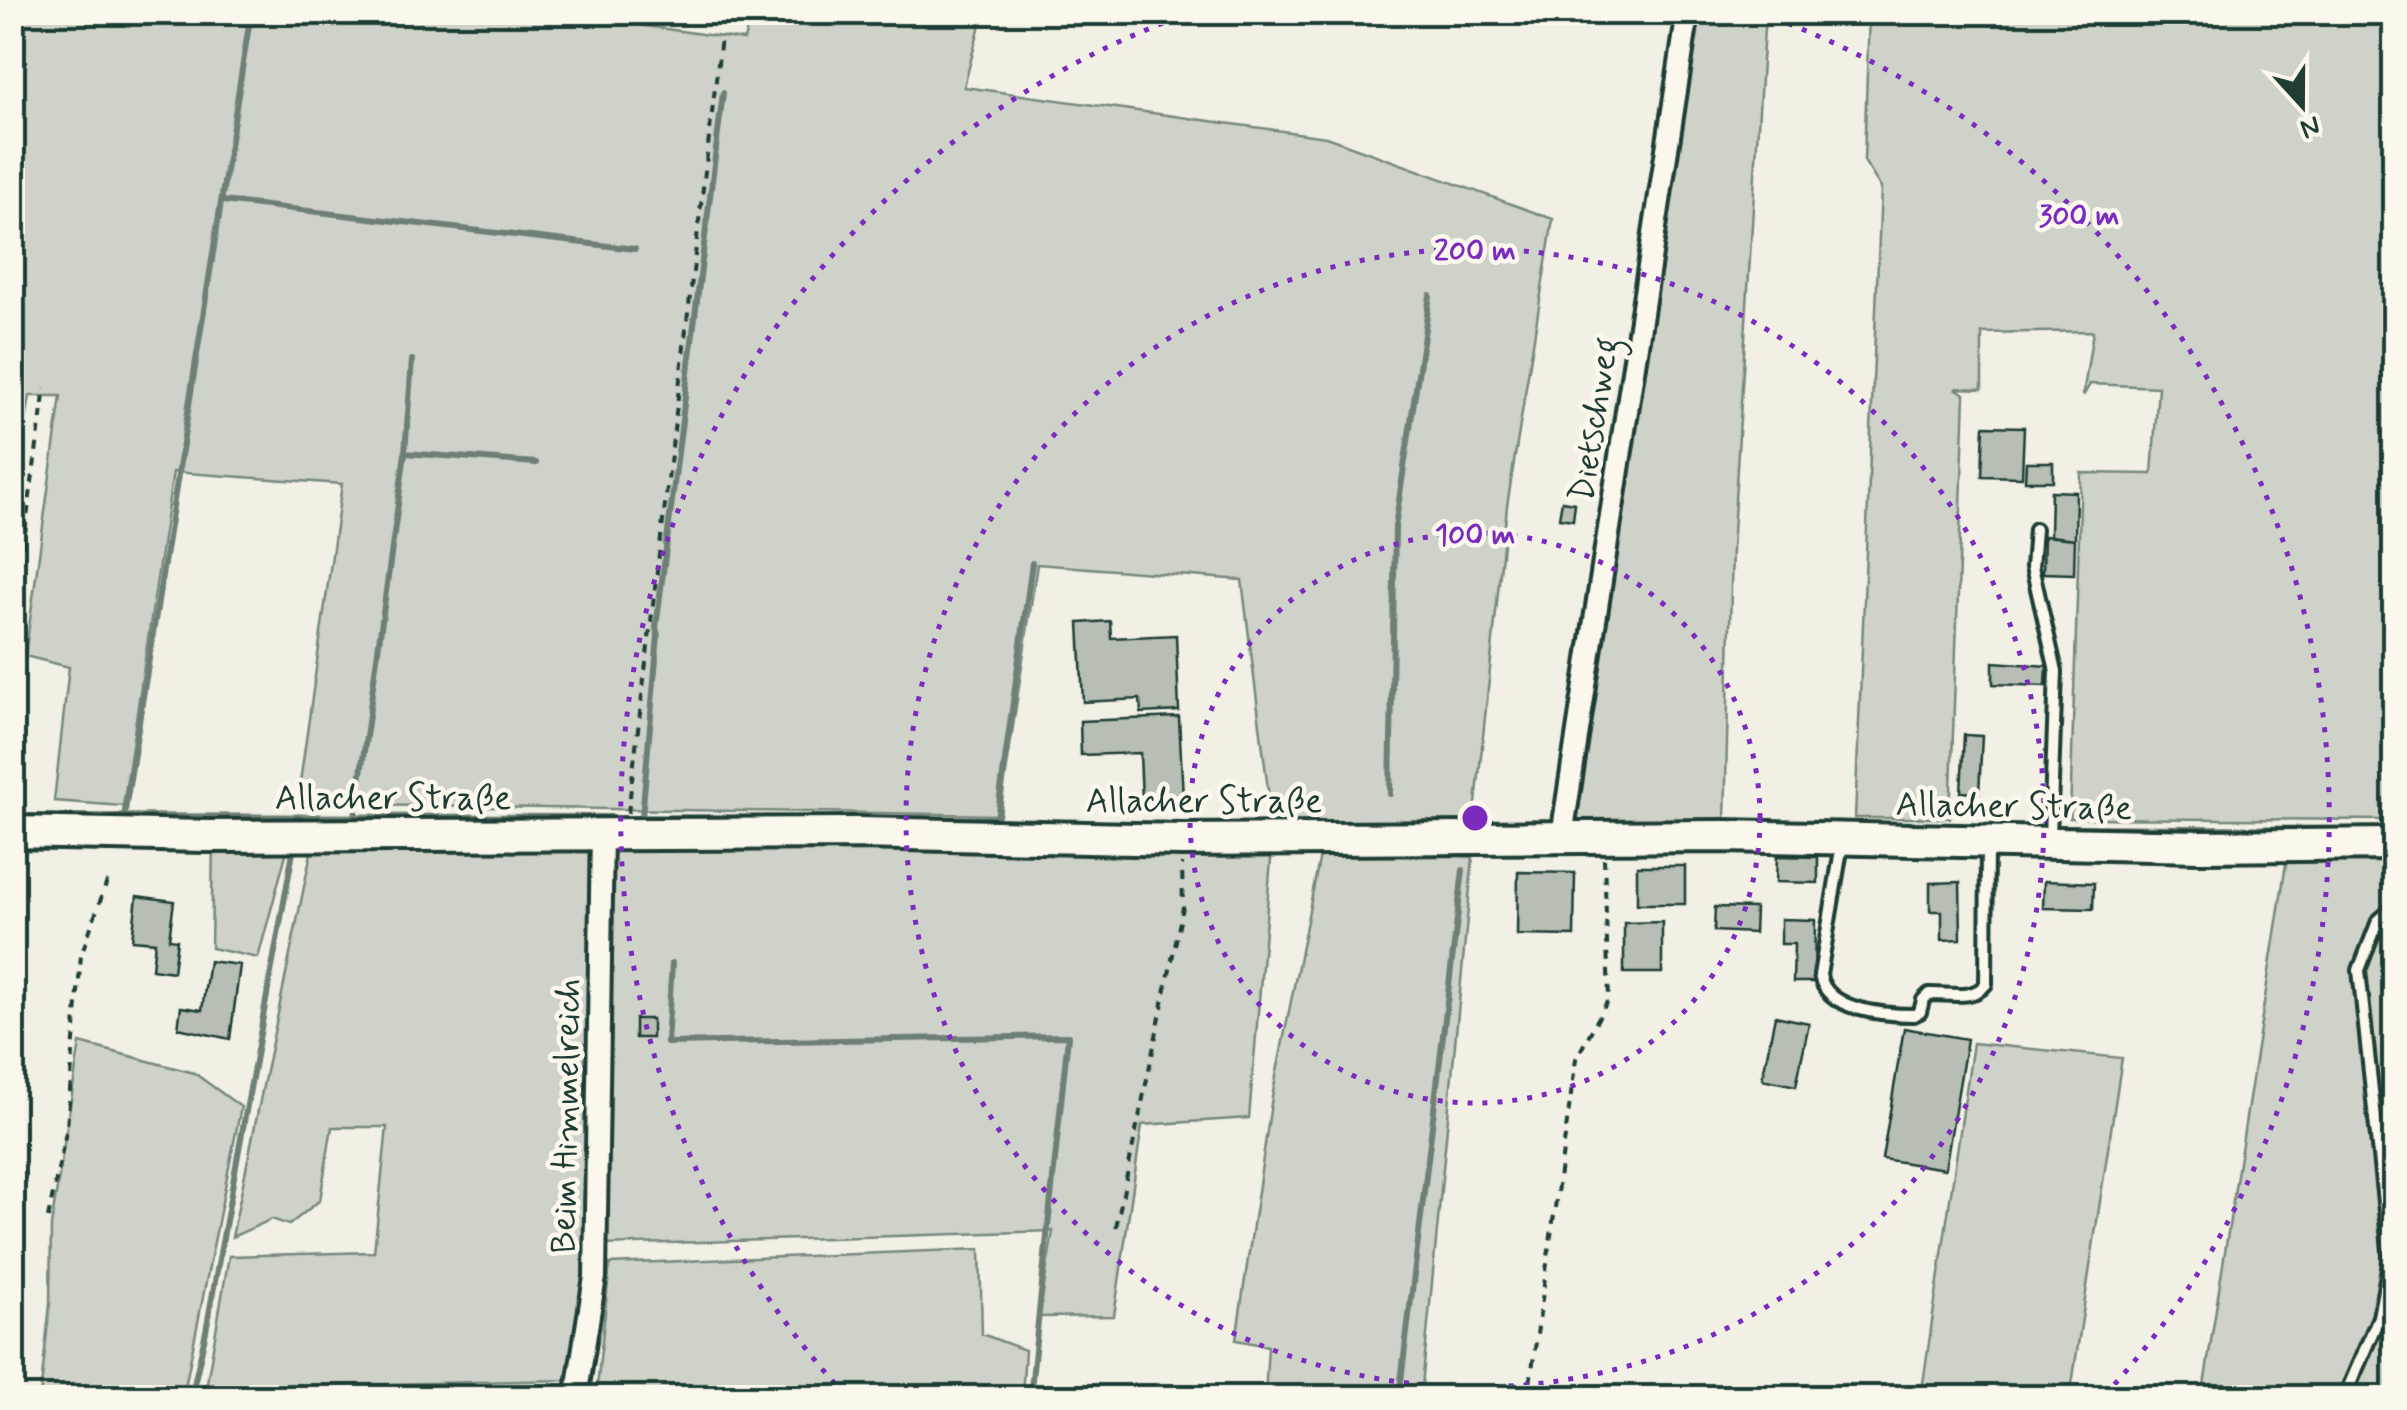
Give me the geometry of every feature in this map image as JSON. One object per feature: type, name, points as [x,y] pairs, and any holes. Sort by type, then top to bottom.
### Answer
[{"type":"street","name":"Dietschweg","points":[[1573,836],[1688,12]]},
{"type":"street","name":"Allacher Straße","points":[[12,832],[207,836],[614,833],[1182,840],[1573,836],[2201,846],[2394,844]]},
{"type":"street","name":"Beim Himmelreich","points":[[576,1398],[595,1277],[614,833]]},
{"type":"lane","points":[[2035,529],[2032,567],[2056,670],[2050,843]]},
{"type":"lane","points":[[1842,838],[1821,984],[1836,1000],[1914,1016],[1929,994],[1970,995],[1982,991],[1986,984],[1986,842]]},
{"type":"lane","points":[[2344,1398],[2379,1318],[2390,1258],[2358,970],[2378,921],[2394,907]]},
{"type":"path","points":[[614,833],[638,711],[721,38]]},
{"type":"path","points":[[12,626],[46,388]]},
{"type":"path","points":[[1528,1398],[1576,1059],[1609,998],[1606,860],[1573,836]]},
{"type":"path","points":[[1116,1227],[1183,907],[1182,840]]},
{"type":"path","points":[[48,1218],[67,1127],[80,955],[109,876]]},
{"type":"shaded area","points":[[547,12],[744,40],[751,13],[983,13],[964,87],[1326,137],[1553,219],[1507,506],[1474,823],[1272,822],[1242,580],[1037,564],[1000,815],[297,804],[342,484],[173,472],[123,806],[54,801],[69,667],[25,656],[61,396],[30,396],[13,500],[13,13]]},
{"type":"shaded area","points":[[1694,13],[1765,13],[1732,549],[1725,820],[1573,822]]},
{"type":"shaded area","points":[[1869,13],[2394,13],[2394,820],[2070,818],[2081,473],[2152,474],[2158,387],[2090,384],[2083,396],[2093,331],[1982,333],[1982,389],[1955,388],[1965,394],[1950,818],[1855,818],[1881,188],[1864,161]]},
{"type":"shaded area","points":[[289,843],[258,958],[211,948],[213,846]]},
{"type":"shaded area","points":[[313,843],[589,847],[586,1280],[570,1380],[206,1388],[229,1256],[374,1252],[387,1127],[332,1127],[320,1200],[289,1225],[272,1219],[232,1237]]},
{"type":"shaded area","points":[[612,848],[1272,848],[1249,1118],[1142,1125],[1114,1316],[1039,1317],[1053,1231],[604,1245]]},
{"type":"shaded area","points":[[1321,850],[1473,857],[1421,1397],[1265,1397],[1268,1346],[1236,1340],[1272,1097]]},
{"type":"shaded area","points":[[2288,851],[2394,852],[2394,1397],[2202,1398]]},
{"type":"shaded area","points":[[80,1043],[194,1073],[241,1107],[183,1397],[40,1397],[50,1304],[51,1226]]},
{"type":"shaded area","points":[[1973,1043],[2122,1058],[2070,1397],[1921,1397]]},
{"type":"shaded area","points":[[980,1249],[982,1334],[1025,1350],[1022,1397],[596,1397],[610,1264]]},
{"type":"building","points":[[1984,426],[2024,427],[2022,477],[1982,476]]},
{"type":"building","points":[[2026,462],[2053,462],[2053,481],[2025,481]]},
{"type":"building","points":[[2051,491],[2076,492],[2075,539],[2050,536]]},
{"type":"building","points":[[1562,501],[1575,503],[1573,520],[1559,518]]},
{"type":"building","points":[[2044,536],[2075,539],[2074,574],[2043,573]]},
{"type":"building","points":[[1110,621],[1111,638],[1176,635],[1179,711],[1141,713],[1140,699],[1083,702],[1079,623]]},
{"type":"building","points":[[1993,662],[2047,666],[2046,686],[1993,684]]},
{"type":"building","points":[[1179,717],[1183,798],[1142,800],[1140,753],[1081,755],[1080,721]]},
{"type":"building","points":[[1964,735],[1982,736],[1979,793],[1961,792]]},
{"type":"building","points":[[1777,856],[1818,857],[1818,883],[1776,882]]},
{"type":"building","points":[[1637,866],[1685,866],[1685,904],[1637,904]]},
{"type":"building","points":[[1518,872],[1575,873],[1574,936],[1517,935]]},
{"type":"building","points":[[2044,881],[2094,883],[2093,909],[2043,908]]},
{"type":"building","points":[[1960,882],[1961,939],[1942,940],[1942,911],[1930,911],[1930,883]]},
{"type":"building","points":[[137,896],[174,901],[169,939],[177,940],[173,972],[152,969],[155,942],[132,940]]},
{"type":"building","points":[[1715,907],[1755,908],[1754,933],[1714,931]]},
{"type":"building","points":[[1781,919],[1815,920],[1814,982],[1793,982],[1794,944],[1781,944]]},
{"type":"building","points":[[1662,922],[1662,973],[1624,973],[1624,923]]},
{"type":"building","points":[[209,961],[240,965],[230,1039],[178,1028],[181,1007],[202,1010]]},
{"type":"building","points":[[1775,1016],[1809,1023],[1796,1086],[1762,1079]]},
{"type":"building","points":[[635,1019],[652,1019],[652,1038],[635,1038]]},
{"type":"building","points":[[1904,1028],[1967,1039],[1945,1169],[1882,1159]]},
{"type":"waterway","points":[[124,817],[251,12]]},
{"type":"waterway","points":[[723,93],[656,628],[642,817],[997,819],[1032,563]]},
{"type":"waterway","points":[[223,201],[635,249]]},
{"type":"waterway","points":[[1390,794],[1395,527],[1430,295]]},
{"type":"waterway","points":[[355,817],[405,453],[412,360]]},
{"type":"waterway","points":[[405,453],[536,463]]},
{"type":"waterway","points":[[12,816],[613,817]]},
{"type":"waterway","points":[[2010,827],[2039,827]]},
{"type":"waterway","points":[[2063,827],[2344,829]]},
{"type":"waterway","points":[[191,1398],[293,852]]},
{"type":"waterway","points":[[1399,1398],[1463,870]]},
{"type":"waterway","points":[[672,963],[667,1043],[1068,1036],[1030,1398]]}]
